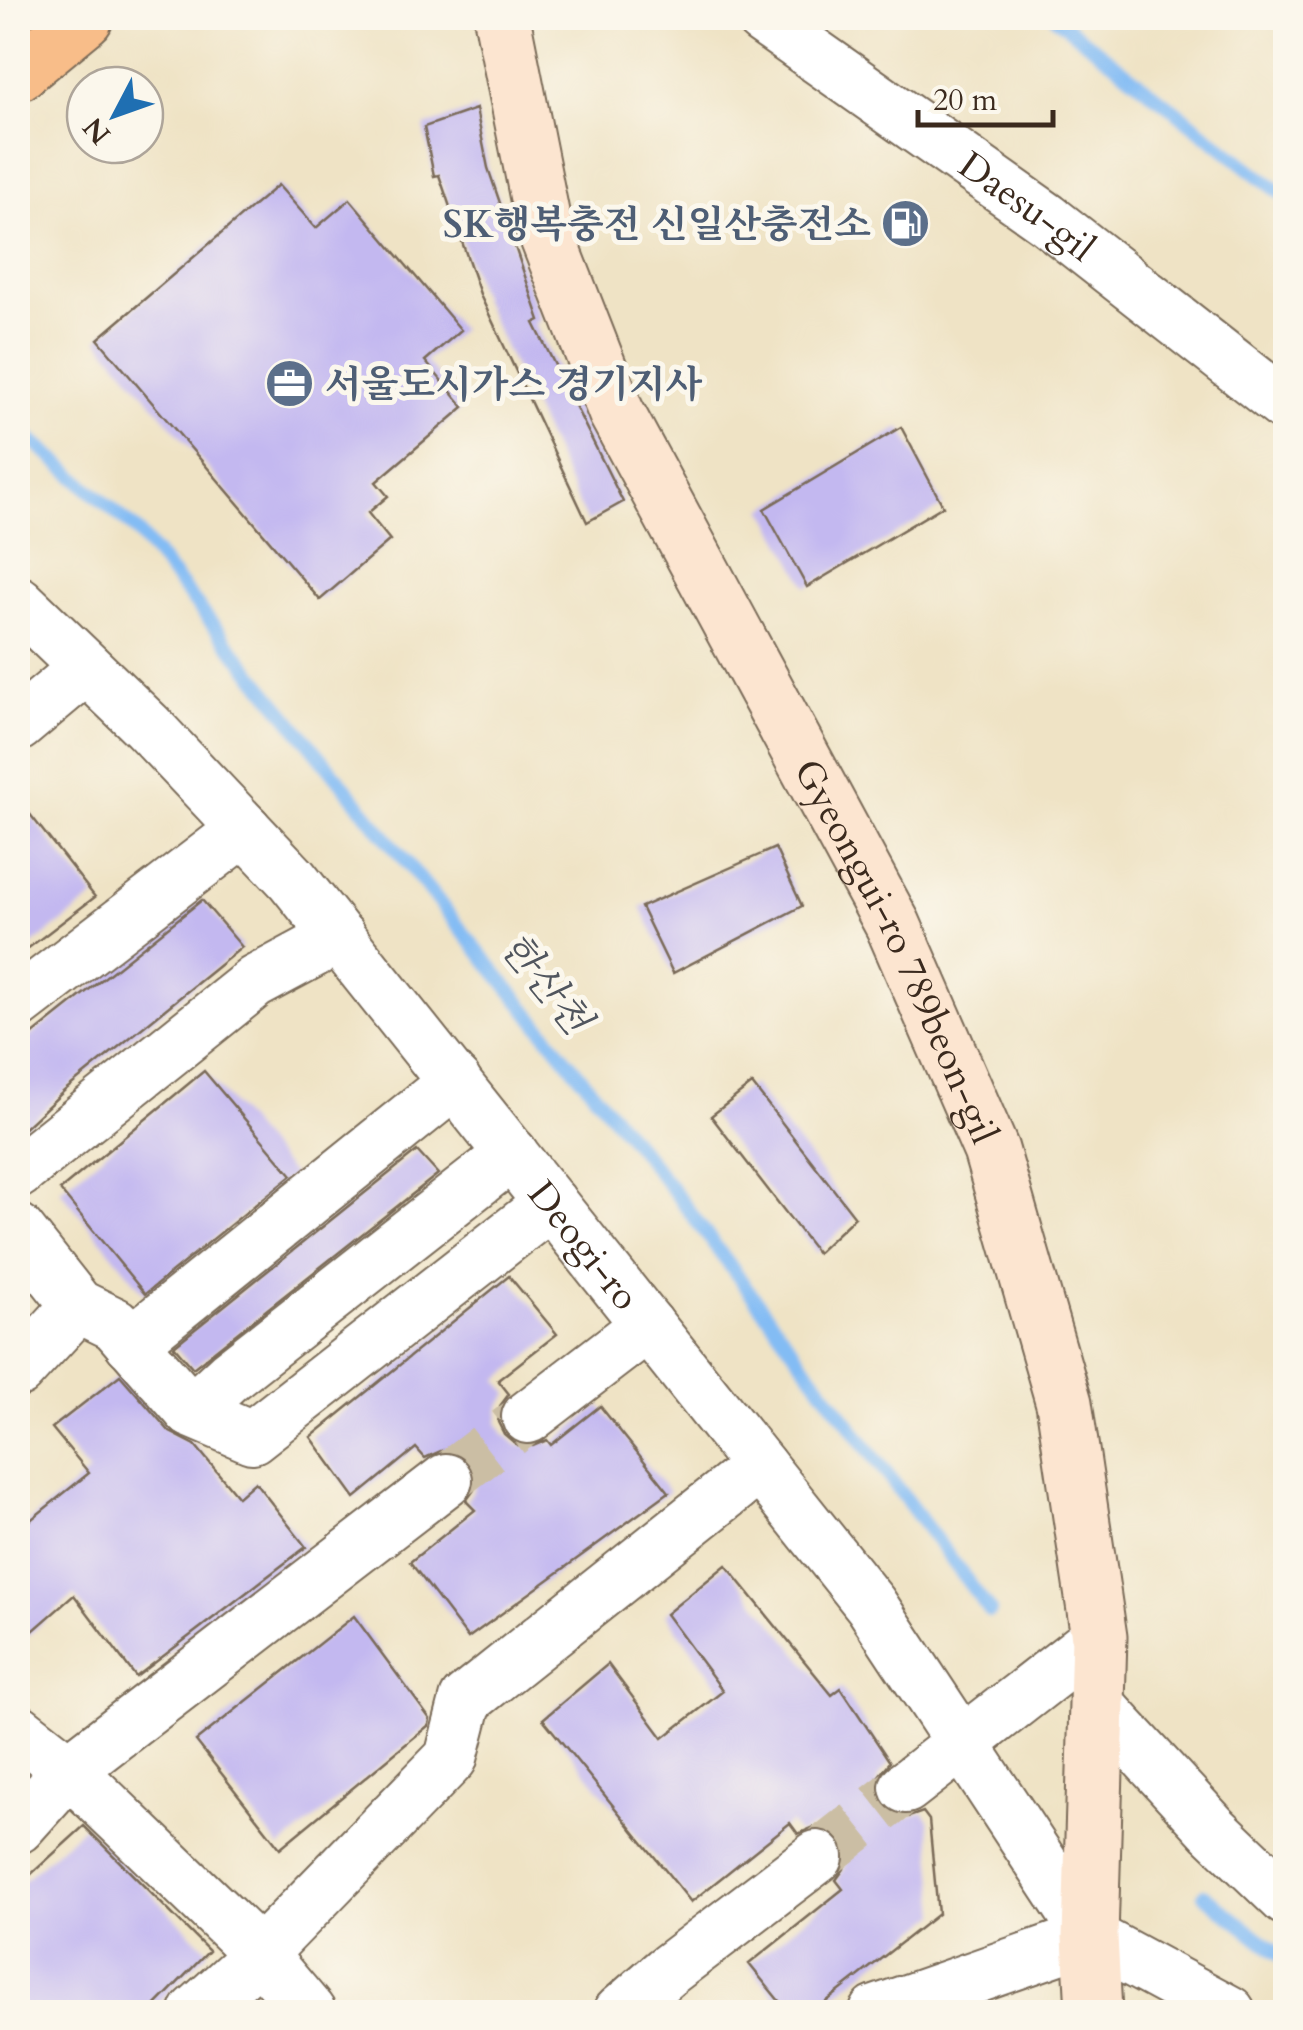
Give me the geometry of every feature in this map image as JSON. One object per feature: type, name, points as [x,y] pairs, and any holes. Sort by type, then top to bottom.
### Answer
[{"type":"main road","points":[[18,73],[85,18]]},
{"type":"main road","name":"Gyeongui-ro 789beon-gil","points":[[502,18],[544,228],[616,412],[893,925],[990,1150],[1064,1404],[1099,1637],[1090,1938]]},
{"type":"main road","points":[[1090,1938],[1094,2012]]},
{"type":"street","name":"Daesu-gil","points":[[762,18],[1047,220],[1286,406]]},
{"type":"street","name":"Deogi-ro","points":[[18,602],[292,878],[871,1605],[1090,1938],[1230,2012]]},
{"type":"street","points":[[18,725],[86,668]]},
{"type":"street","points":[[18,1003],[245,829]]},
{"type":"street","points":[[18,1172],[255,982],[338,937]]},
{"type":"street","points":[[131,1343],[454,1082]]},
{"type":"street","points":[[191,1411],[228,1376],[512,1154]]},
{"type":"street","points":[[18,1230],[78,1306],[115,1324],[191,1411],[252,1437],[551,1203]]},
{"type":"street","points":[[18,1371],[78,1306]]},
{"type":"street","points":[[528,1417],[648,1325]]},
{"type":"street","points":[[196,2012],[260,1954],[451,1758],[466,1700],[760,1466]]},
{"type":"street","points":[[18,1826],[69,1770],[446,1480]]},
{"type":"street","points":[[906,1787],[1099,1637]]},
{"type":"street","points":[[1097,1703],[1212,1829],[1286,1899]]},
{"type":"street","points":[[18,1730],[69,1770],[260,1954],[310,2012]]},
{"type":"street","points":[[620,2012],[817,1856]]},
{"type":"street","points":[[876,2012],[1090,1938]]},
{"type":"building","points":[[476,109],[488,168],[540,320],[534,323],[623,502],[587,522],[481,297],[439,175],[434,176],[424,127]]},
{"type":"building","name":"서울도시가스 경기지사","points":[[278,185],[316,228],[350,199],[461,330],[425,361],[464,407],[376,482],[388,496],[368,513],[390,540],[320,600],[98,339]]},
{"type":"building","points":[[901,427],[943,506],[807,587],[764,509]]},
{"type":"building","points":[[18,799],[95,897],[18,956]]},
{"type":"building","points":[[775,848],[802,906],[673,973],[641,907]]},
{"type":"building","points":[[202,900],[242,947],[64,1091],[18,1134],[18,1046]]},
{"type":"building","points":[[204,1071],[292,1175],[145,1294],[60,1190]]},
{"type":"building","points":[[752,1084],[855,1217],[817,1253],[711,1116]]},
{"type":"building","points":[[417,1151],[438,1174],[193,1368],[174,1346]]},
{"type":"building","points":[[509,1276],[557,1334],[498,1380],[509,1394],[500,1406],[498,1422],[504,1434],[517,1445],[533,1446],[547,1440],[551,1445],[600,1406],[669,1492],[468,1638],[410,1562],[475,1510],[466,1501],[474,1490],[476,1477],[470,1463],[458,1453],[443,1450],[425,1458],[416,1448],[355,1498],[311,1437]]},
{"type":"building","points":[[120,1375],[170,1432],[195,1445],[238,1497],[255,1482],[306,1547],[136,1677],[74,1595],[18,1644],[18,1530],[89,1473],[52,1428]]},
{"type":"building","points":[[726,1565],[832,1695],[841,1688],[890,1762],[878,1777],[877,1792],[883,1806],[896,1815],[909,1817],[923,1812],[929,1820],[938,1914],[813,2012],[788,2012],[749,1964],[843,1889],[836,1880],[844,1869],[847,1854],[840,1838],[829,1830],[814,1827],[798,1834],[790,1823],[691,1902],[543,1719],[608,1664],[663,1738],[723,1691],[666,1614]]},
{"type":"building","points":[[354,1616],[430,1719],[429,1725],[280,1848],[196,1741]]},
{"type":"building","points":[[84,1826],[209,1951],[149,2012],[18,2012],[18,1886]]},
{"type":"waterway","points":[[1056,18],[1286,197]]},
{"type":"waterway","name":"한산천","points":[[18,428],[135,529],[673,1190],[990,1611]]},
{"type":"waterway","name":"한산천","points":[[1204,1895],[1286,1960]]},
{"type":"tunnel","points":[[446,1480],[528,1417]]},
{"type":"tunnel","points":[[817,1857],[906,1787]]},
{"type":"place","name":"SK행복충전 신일산충전소","points":[[906,224]]},
{"type":"place","name":"서울도시가스 경기지사","points":[[290,384]]}]
